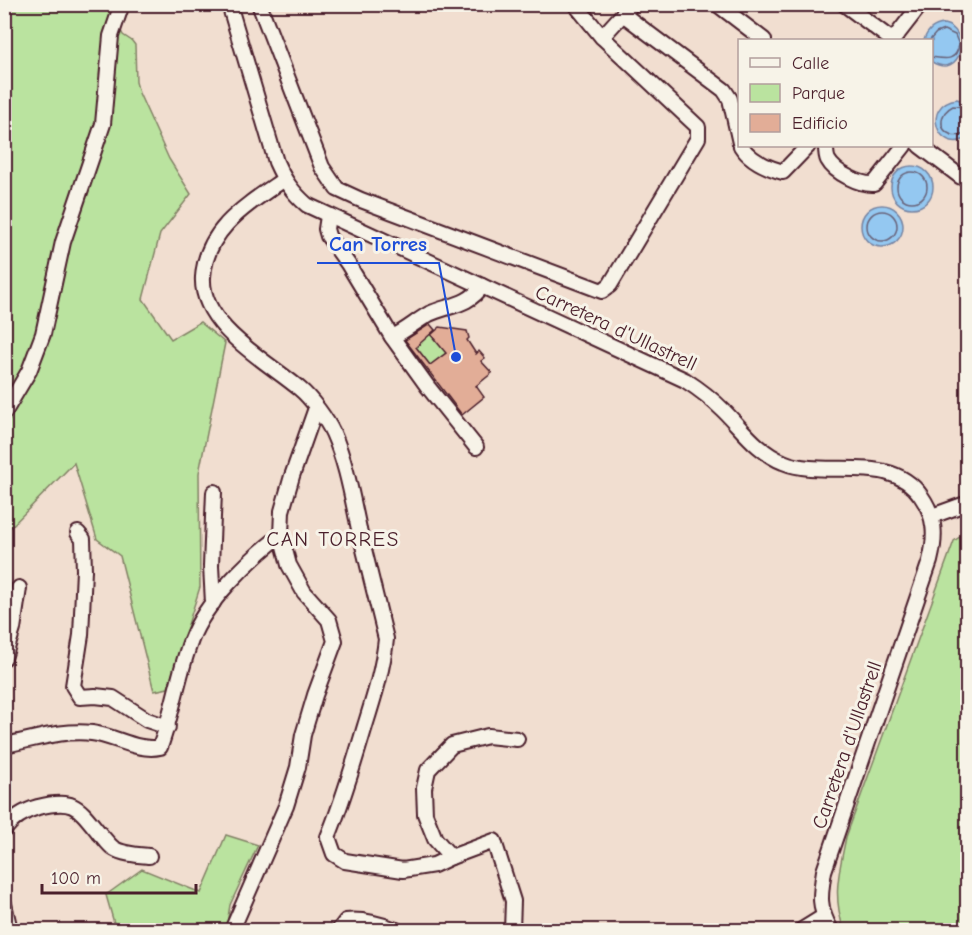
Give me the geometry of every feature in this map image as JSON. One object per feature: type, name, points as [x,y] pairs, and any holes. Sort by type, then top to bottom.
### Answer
[{"type":"street","points":[[4,413],[28,371],[43,334],[63,242],[103,124],[111,36],[122,4]]},
{"type":"street","name":"Carretera d'Ullastrell","points":[[229,4],[283,180],[307,205],[685,380],[705,393],[757,445],[784,463],[805,467],[871,470],[902,478],[918,492],[932,516],[934,544],[824,871],[820,896],[823,917],[831,930]]},
{"type":"street","points":[[259,4],[322,167],[337,189],[602,291],[610,285],[700,132],[698,127],[602,37],[575,4]]},
{"type":"street","points":[[717,4],[763,39]]},
{"type":"street","points":[[844,4],[892,39]]},
{"type":"street","points":[[894,39],[921,4]]},
{"type":"street","points":[[602,37],[628,10],[724,90],[730,99],[738,135]]},
{"type":"street","points":[[742,147],[745,152],[769,169],[783,172],[807,147]]},
{"type":"street","points":[[826,147],[828,160],[843,175],[865,185],[874,184],[903,147]]},
{"type":"street","points":[[921,147],[961,177]]},
{"type":"street","points":[[283,180],[230,219],[218,232],[204,264],[203,282],[205,298],[219,321],[237,339],[301,390],[332,431],[350,486],[386,639],[384,658],[369,716],[328,837],[330,846],[334,854],[345,861],[404,870],[434,865],[494,841],[513,901],[512,930]]},
{"type":"street","points":[[328,216],[326,229],[328,236],[348,264],[392,337],[476,447]]},
{"type":"street","points":[[392,337],[432,313],[459,305],[477,294],[482,286]]},
{"type":"street","points":[[232,930],[286,806],[298,767],[309,715],[334,641],[329,620],[304,592],[288,565],[281,535],[282,511],[301,446],[316,408]]},
{"type":"street","points":[[213,603],[211,566],[214,492]]},
{"type":"street","points":[[932,516],[968,503]]},
{"type":"street","points":[[78,533],[83,539],[83,599],[74,686],[80,697],[113,698],[147,720],[168,728]]},
{"type":"street","points":[[4,745],[67,732],[93,733],[150,749],[160,747],[168,728],[191,639],[206,610],[262,550],[281,535]]},
{"type":"street","points":[[4,658],[13,629],[19,588]]},
{"type":"street","points":[[451,857],[435,839],[425,814],[424,788],[428,770],[452,745],[488,736],[517,739]]},
{"type":"street","points":[[4,830],[11,820],[30,809],[54,803],[70,803],[113,848],[135,855],[149,856]]},
{"type":"street","points":[[4,904],[10,930]]},
{"type":"street","points":[[802,930],[823,917]]},
{"type":"street","points":[[339,930],[346,921],[356,920],[396,930]]},
{"type":"green space","points":[[4,5],[113,5],[111,11],[123,35],[135,45],[136,82],[139,93],[169,159],[191,194],[160,234],[143,299],[171,339],[200,322],[225,343],[199,473],[200,587],[168,688],[154,691],[120,556],[97,539],[74,463],[5,533],[4,329],[10,310],[4,291]]},
{"type":"green space","points":[[430,334],[446,353],[430,365],[416,347]]},
{"type":"green space","points":[[967,532],[967,930],[844,930],[838,906],[838,895],[839,873],[846,837],[954,541]]},
{"type":"green space","points":[[226,835],[258,845],[230,905],[226,930],[116,930],[106,895],[142,869],[201,893]]},
{"type":"water","points":[[944,24],[953,28],[960,43],[960,52],[956,59],[942,66],[933,62],[933,39],[924,39],[931,29]]},
{"type":"water","points":[[957,99],[968,103],[967,138],[957,141],[948,140],[941,134],[936,118],[939,110],[946,103]]},
{"type":"water","points":[[912,166],[927,172],[933,187],[927,202],[912,208],[897,202],[891,187],[897,172]]},
{"type":"water","points":[[882,205],[897,211],[903,226],[897,241],[882,247],[867,241],[861,226],[867,211]]},
{"type":"building","points":[[430,324],[435,330],[416,347],[430,365],[446,353],[431,335],[440,327],[467,331],[469,338],[467,340],[476,354],[479,351],[485,358],[481,361],[492,373],[476,386],[484,397],[462,415],[405,340]]},
{"type":"place","name":"Can Torres","points":[[456,357]]},
{"type":"district","name":"CAN TORRES","points":[[333,539]]}]
